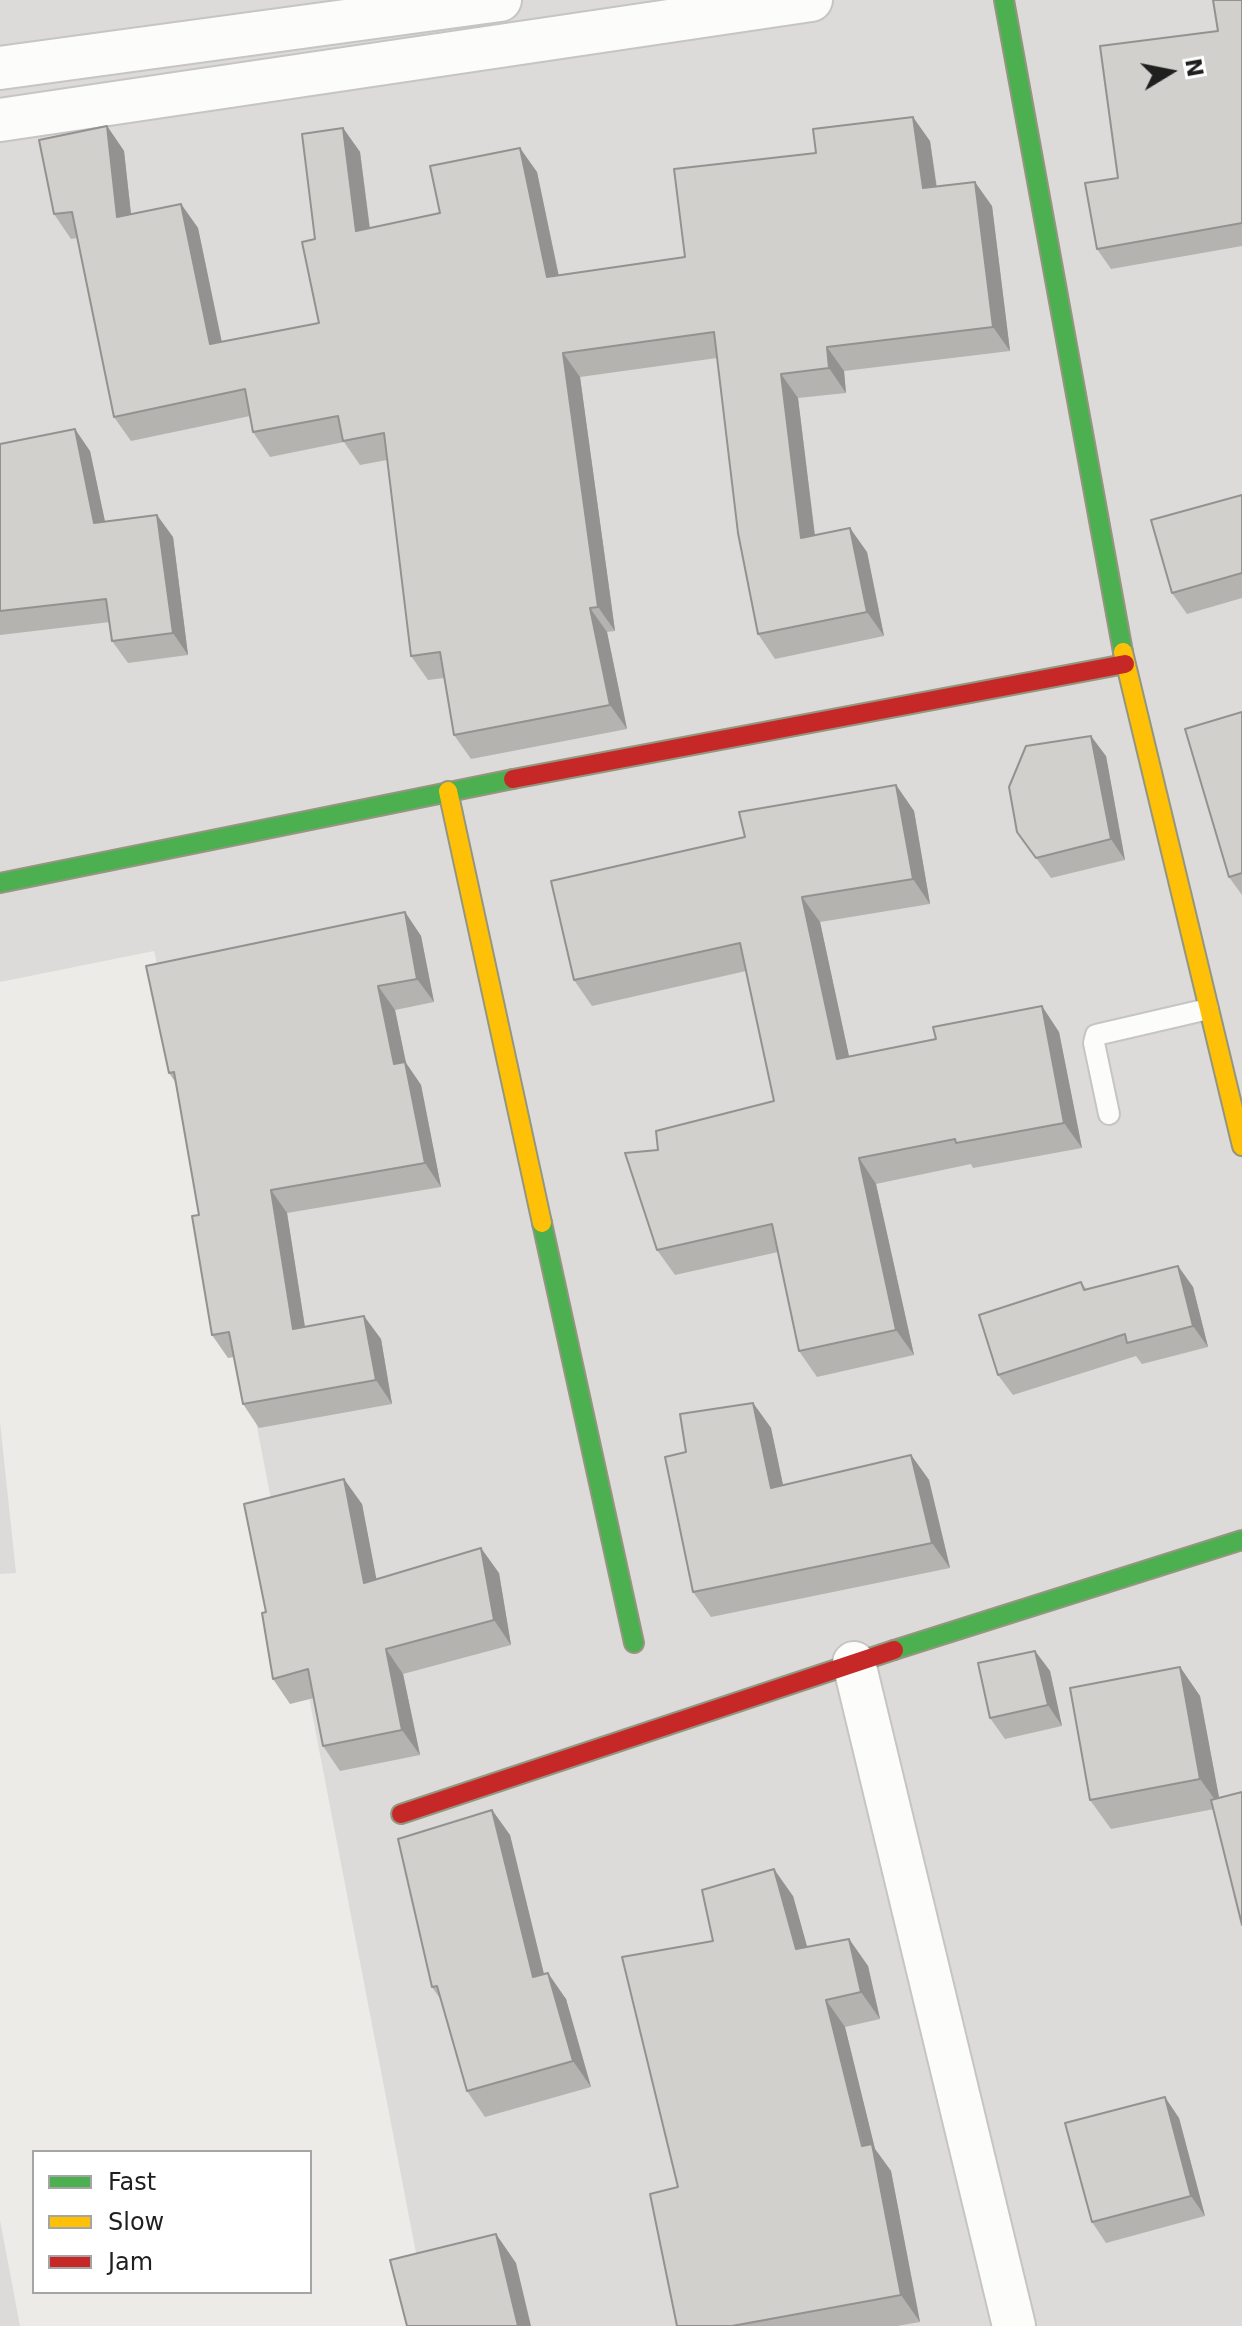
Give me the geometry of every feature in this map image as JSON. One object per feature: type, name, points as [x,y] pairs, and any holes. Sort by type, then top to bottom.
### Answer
[{"type":"street","points":[[500,0],[12,66],[14,118],[811,0]]},
{"type":"street","points":[[1004,0],[1125,664],[1242,1146]]},
{"type":"street","points":[[0,883],[448,791],[1125,664]]},
{"type":"street","points":[[448,791],[634,1643]]},
{"type":"street","points":[[401,1814],[854,1663],[1242,1540]]},
{"type":"street","points":[[854,1663],[1014,2326]]},
{"type":"lane","points":[[1109,1114],[1094,1043],[1096,1035],[1208,1009]]},
{"type":"shaded area","points":[[0,0],[1242,0],[1242,2326],[437,2326],[421,2279],[231,1292],[154,951],[0,982]]},
{"type":"shaded area","points":[[0,1422],[16,1573],[0,1574]]},
{"type":"shaded area","points":[[0,2220],[20,2326],[0,2326]]},
{"type":"building","points":[[1213,0],[1242,0],[1242,223],[1097,249],[1085,183],[1118,178],[1100,46],[1218,31]]},
{"type":"building","points":[[913,117],[923,188],[975,182],[993,327],[827,347],[829,368],[781,374],[801,538],[850,528],[867,612],[758,634],[738,533],[714,332],[563,353],[598,607],[590,608],[610,705],[454,735],[440,652],[411,656],[384,433],[343,441],[338,416],[253,432],[245,389],[114,417],[72,212],[54,214],[39,140],[107,126],[117,217],[181,204],[210,344],[319,323],[302,242],[315,239],[302,134],[343,128],[356,231],[440,213],[430,166],[520,148],[547,277],[685,257],[674,169],[816,153],[813,129]]},
{"type":"building","points":[[75,429],[94,523],[157,515],[173,633],[112,641],[106,599],[0,611],[0,444]]},
{"type":"building","points":[[1242,495],[1242,573],[1172,593],[1151,520]]},
{"type":"building","points":[[1242,712],[1242,873],[1229,877],[1185,729]]},
{"type":"building","points":[[1091,736],[1111,839],[1036,858],[1017,832],[1009,787],[1026,746]]},
{"type":"building","points":[[896,785],[913,879],[802,897],[837,1059],[936,1039],[933,1027],[1042,1006],[1064,1123],[956,1143],[955,1139],[859,1158],[896,1330],[799,1351],[772,1224],[657,1250],[625,1153],[658,1150],[656,1131],[774,1101],[740,943],[574,980],[551,881],[745,837],[739,812]]},
{"type":"building","points":[[405,912],[417,979],[378,986],[394,1064],[405,1062],[425,1163],[271,1190],[293,1329],[364,1316],[376,1380],[243,1404],[229,1332],[212,1335],[192,1216],[199,1215],[174,1072],[169,1073],[146,966]]},
{"type":"building","points":[[1178,1266],[1193,1326],[1127,1343],[1125,1334],[998,1375],[979,1315],[1081,1282],[1084,1290]]},
{"type":"building","points":[[753,1403],[771,1488],[911,1455],[932,1543],[693,1592],[665,1457],[686,1452],[680,1414]]},
{"type":"building","points":[[344,1479],[364,1583],[481,1548],[494,1620],[386,1649],[402,1730],[323,1746],[308,1669],[273,1679],[262,1613],[266,1612],[244,1504]]},
{"type":"building","points":[[1035,1651],[1048,1705],[990,1718],[978,1663]]},
{"type":"building","points":[[1180,1667],[1200,1779],[1090,1800],[1070,1688]]},
{"type":"building","points":[[1242,1792],[1242,1925],[1211,1800]]},
{"type":"building","points":[[492,1810],[533,1977],[548,1973],[573,2061],[467,2091],[437,1986],[432,1987],[398,1839]]},
{"type":"building","points":[[774,1869],[796,1949],[849,1939],[861,1992],[826,2000],[862,2146],[872,2144],[901,2295],[732,2326],[677,2326],[650,2194],[678,2187],[622,1957],[713,1941],[702,1890]]},
{"type":"building","points":[[1165,2097],[1191,2196],[1092,2222],[1065,2123]]},
{"type":"building","points":[[496,2234],[518,2326],[407,2326],[390,2260]]},
{"type":"traffic: fast","points":[[1004,0],[1123,652]]},
{"type":"traffic: fast","points":[[0,883],[513,779]]},
{"type":"traffic: fast","points":[[542,1223],[634,1643]]},
{"type":"traffic: fast","points":[[894,1650],[1242,1540]]},
{"type":"traffic: slow","points":[[1123,652],[1242,1146]]},
{"type":"traffic: slow","points":[[448,791],[542,1223]]},
{"type":"traffic: jam","points":[[513,779],[1125,664]]},
{"type":"traffic: jam","points":[[401,1814],[894,1650]]}]
